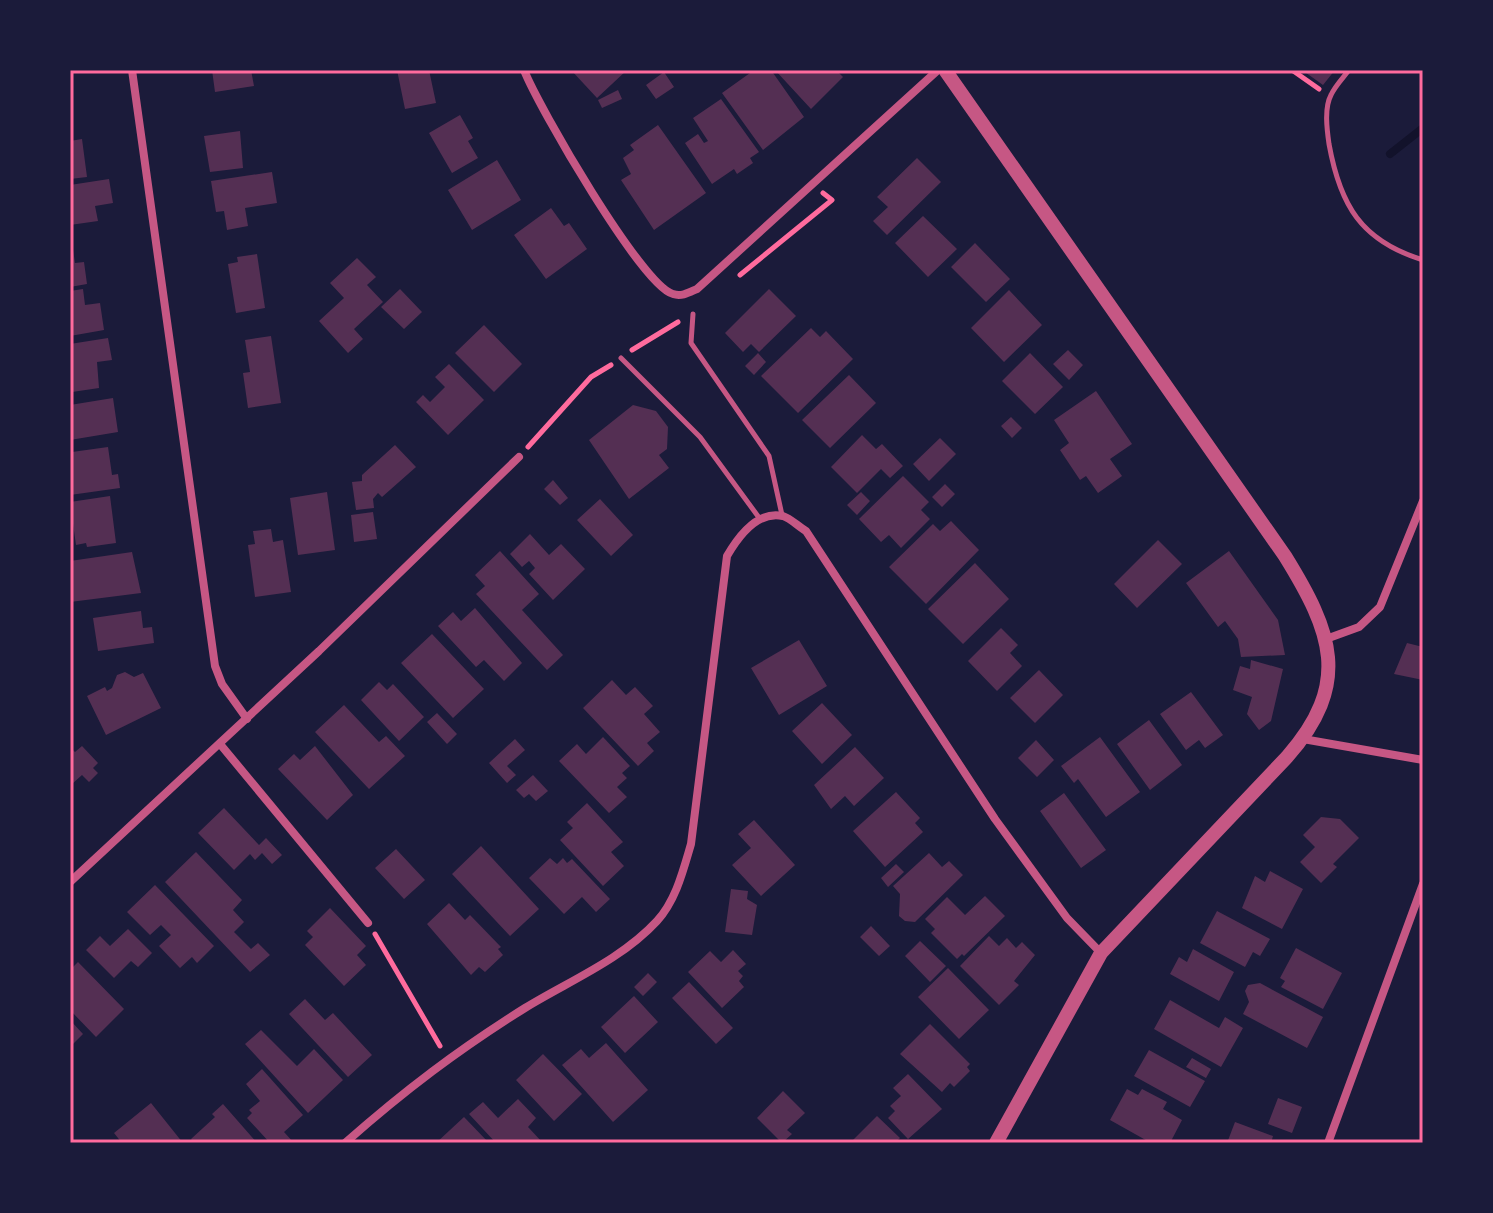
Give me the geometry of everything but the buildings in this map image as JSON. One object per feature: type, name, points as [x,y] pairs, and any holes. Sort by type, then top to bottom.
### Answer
[{"type":"street","points":[[132,70],[215,666],[222,684],[247,719]]},
{"type":"street","points":[[524,70],[579,173],[652,277],[673,294],[685,295],[697,289],[938,70]]},
{"type":"street","points":[[945,70],[1285,556],[1321,618],[1328,672],[1323,702],[1303,739],[1101,953],[996,1143]]},
{"type":"street","points":[[70,882],[247,719],[519,457]]},
{"type":"street","points":[[1326,639],[1359,627],[1380,607],[1423,501]]},
{"type":"street","points":[[345,1143],[447,1057],[632,944],[658,920],[679,886],[691,844],[727,556],[740,534],[760,519],[783,516],[806,531],[995,819],[1067,918],[1101,953]]},
{"type":"street","points":[[1303,739],[1423,760]]},
{"type":"street","points":[[220,744],[368,923]]},
{"type":"street","points":[[1328,1143],[1423,884]]},
{"type":"lane","points":[[1349,70],[1329,97],[1327,128],[1337,183],[1354,215],[1377,239],[1398,252],[1423,260]]},
{"type":"lane","points":[[693,314],[691,343],[769,456],[783,516]]},
{"type":"lane","points":[[621,358],[700,437],[760,519]]},
{"type":"path","points":[[1292,70],[1329,97]]},
{"type":"path","points":[[519,457],[591,377],[621,358]]},
{"type":"path","points":[[368,923],[447,1057]]},
{"type":"waterway","points":[[1390,154],[1423,128]]}]
